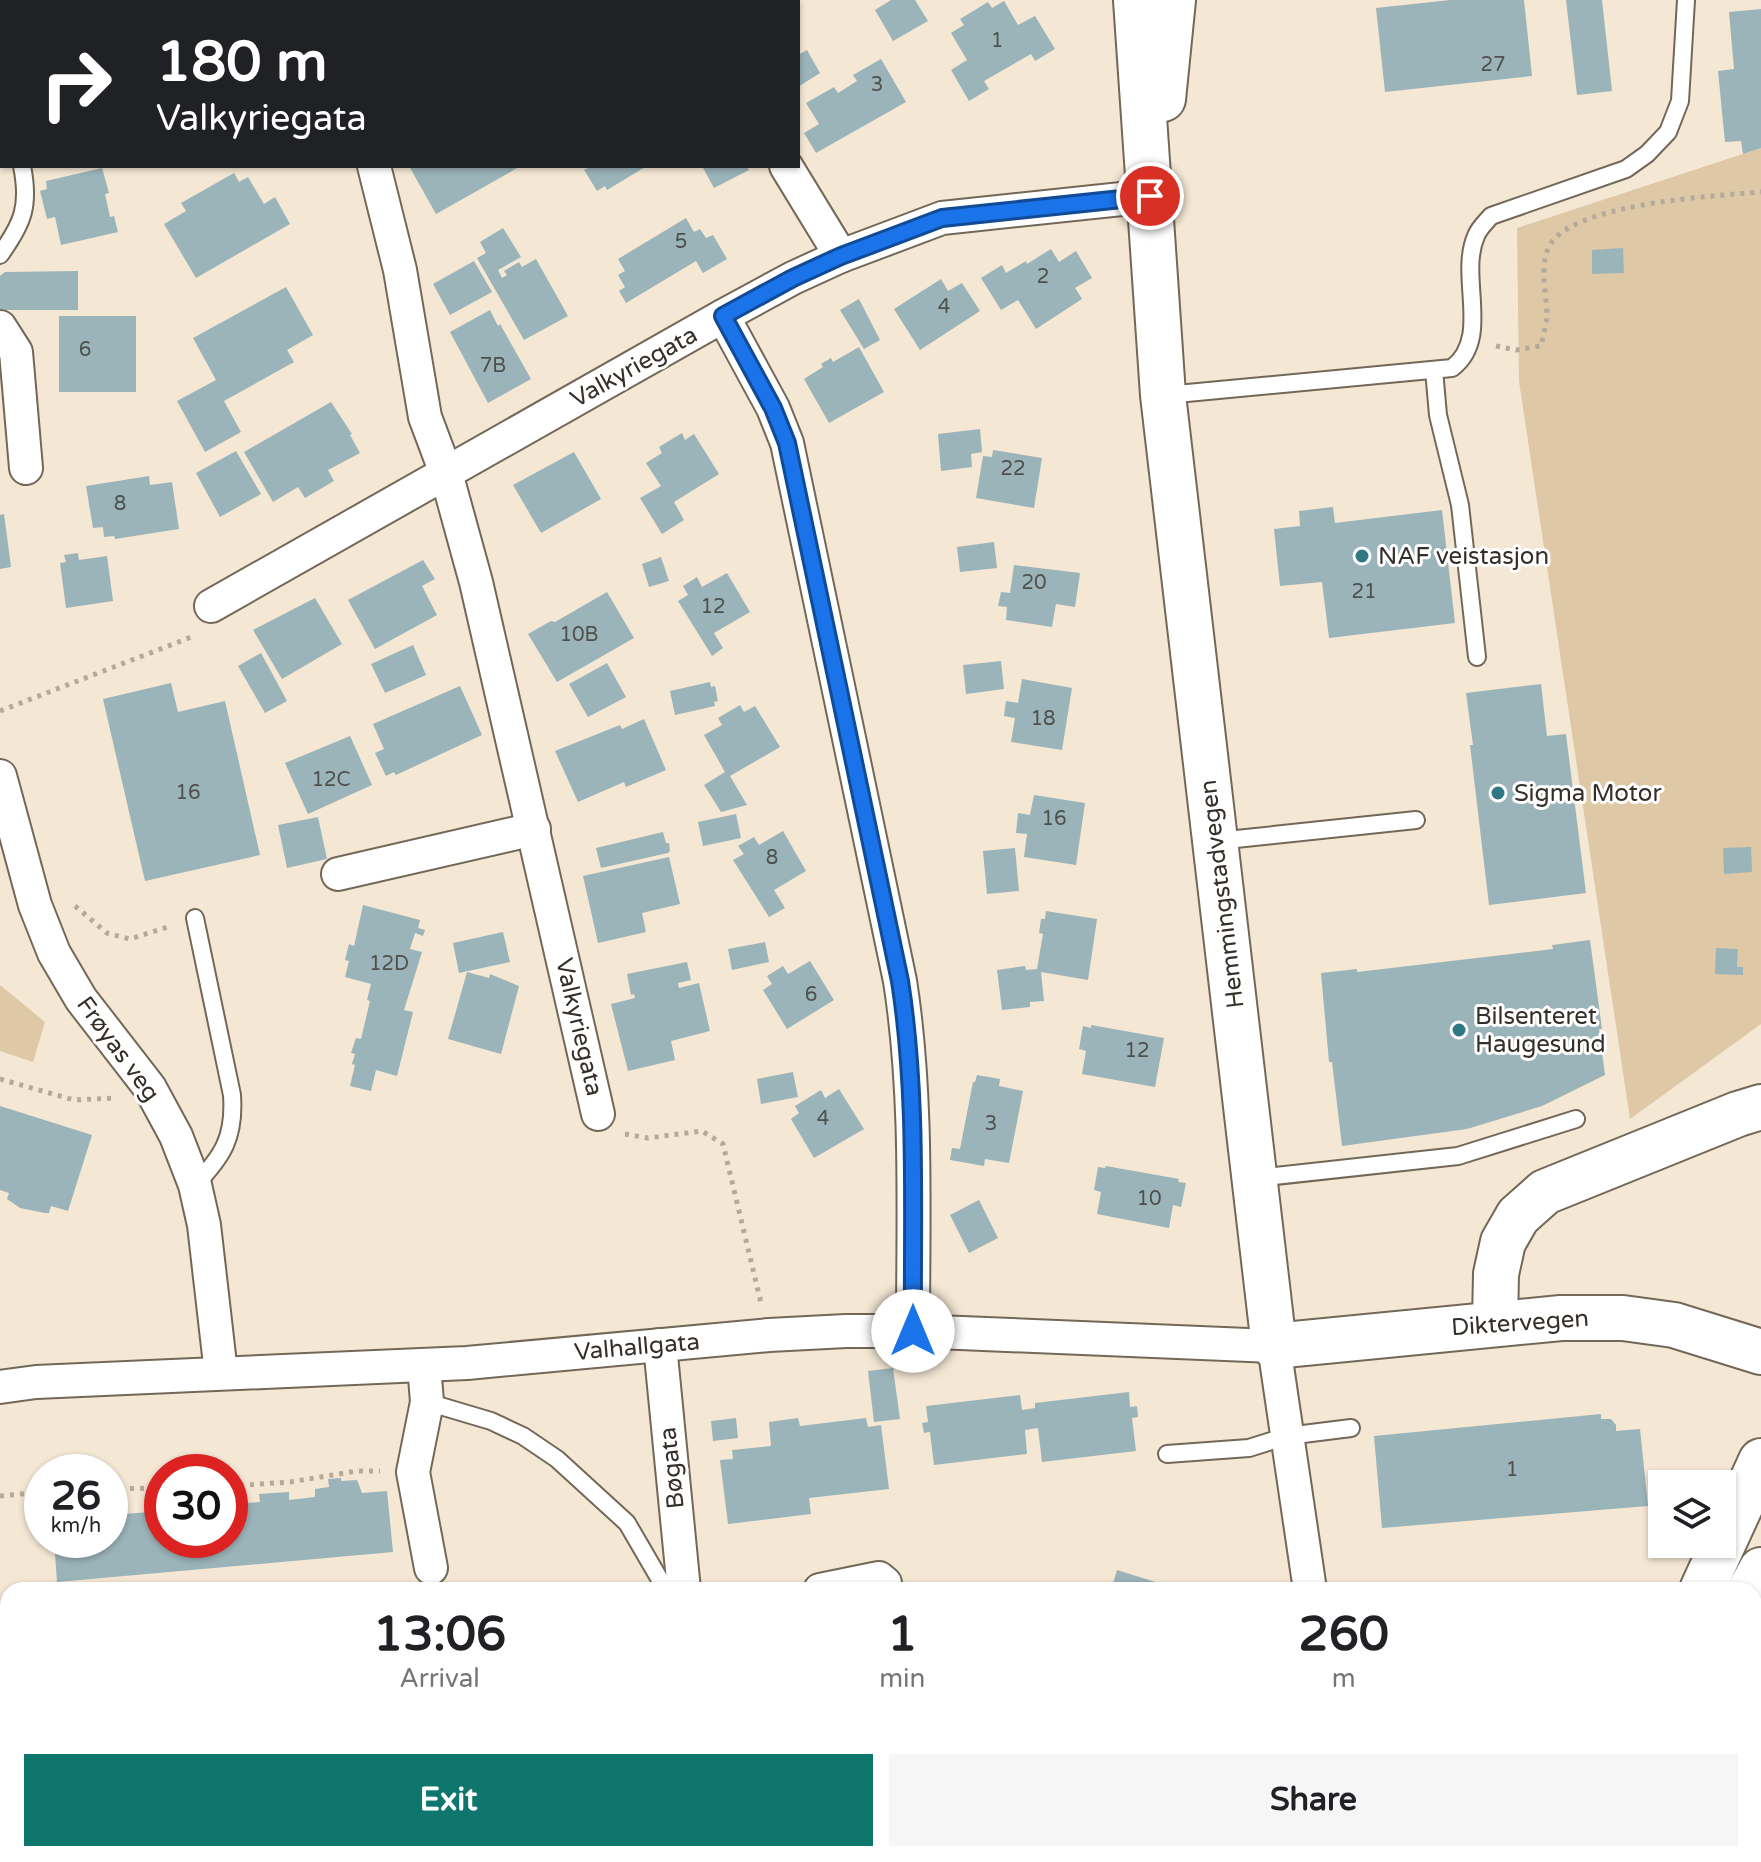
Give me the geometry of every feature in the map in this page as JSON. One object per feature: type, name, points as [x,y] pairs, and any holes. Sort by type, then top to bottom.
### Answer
[{"type":"main road","name":"Hemmingstadvegen","points":[[1136,0],[1163,395],[1274,1346]]},
{"type":"main road","name":"Hemmingstadvegen","points":[[1150,196],[1173,0]]},
{"type":"main road","points":[[1166,79],[1185,43],[1199,0]]},
{"type":"main road","points":[[1495,1323],[1496,1274],[1503,1242],[1518,1216],[1545,1192],[1761,1107]]},
{"type":"main road","name":"Diktervegen","points":[[1274,1346],[1495,1323],[1561,1318],[1623,1318],[1674,1325],[1761,1352]]},
{"type":"main road","points":[[1706,1582],[1761,1461]]},
{"type":"street","name":"Valkyriegata","points":[[374,168],[400,270],[425,417],[446,473],[476,582],[598,1114]]},
{"type":"street","points":[[787,168],[841,256]]},
{"type":"street","name":"Valkyriegata","points":[[211,606],[723,316],[841,256],[942,218],[1150,196]]},
{"type":"street","points":[[723,316],[773,408],[787,443],[900,981],[910,1072],[913,1331]]},
{"type":"street","points":[[0,327],[16,352],[26,468]]},
{"type":"street","name":"Frøyas veg","points":[[0,776],[35,905],[54,953],[81,999],[150,1088],[176,1136],[195,1185],[204,1225],[221,1373]]},
{"type":"street","points":[[338,874],[534,829]]},
{"type":"street","name":"Valhallgata","points":[[0,1387],[36,1382],[424,1365],[769,1335],[913,1331],[1274,1346]]},
{"type":"street","name":"Bøgata","points":[[660,1345],[683,1582]]},
{"type":"street","name":"Hemmingstadvegen","points":[[1274,1346],[1309,1582]]},
{"type":"street","points":[[424,1365],[427,1402],[413,1472],[431,1568]]},
{"type":"street","points":[[859,1582],[879,1578],[884,1582]]},
{"type":"lane","points":[[1163,395],[1452,368],[1464,359],[1471,342],[1471,252],[1477,234],[1491,216],[1626,169],[1647,154],[1668,132],[1680,101],[1686,0]]},
{"type":"lane","points":[[0,255],[19,227],[25,207],[22,168]]},
{"type":"lane","points":[[1434,370],[1438,415],[1460,505],[1477,657]]},
{"type":"lane","points":[[1216,841],[1416,820]]},
{"type":"lane","points":[[195,918],[232,1095],[233,1115],[229,1137],[218,1162],[195,1185]]},
{"type":"lane","points":[[1255,1178],[1458,1156],[1576,1119]]},
{"type":"lane","points":[[427,1402],[491,1421],[523,1436],[557,1459],[627,1523],[661,1582]]},
{"type":"lane","points":[[1167,1454],[1249,1448],[1287,1436],[1351,1428]]},
{"type":"path","points":[[1471,342],[1516,350],[1541,346],[1547,319],[1545,260],[1551,243],[1577,222],[1665,201],[1761,192]]},
{"type":"path","points":[[0,711],[204,632],[211,606]]},
{"type":"path","points":[[35,905],[72,903],[107,933],[130,939],[195,918]]},
{"type":"path","points":[[0,1079],[74,1100],[123,1097],[150,1088]]},
{"type":"path","points":[[598,1114],[619,1133],[648,1138],[702,1131],[723,1144],[769,1335]]},
{"type":"path","points":[[248,1485],[290,1482],[357,1471],[413,1472]]},
{"type":"path","points":[[0,1496],[24,1494]]},
{"type":"shaded area","points":[[1761,148],[1761,1024],[1630,1119],[1519,381],[1517,228]]},
{"type":"shaded area","points":[[0,985],[45,1022],[33,1062],[0,1051]]},
{"type":"building","points":[[891,0],[915,0],[928,21],[893,41],[875,10]]},
{"type":"building","points":[[1450,0],[1524,0],[1532,76],[1385,92],[1376,8]]},
{"type":"building","points":[[1566,0],[1602,0],[1612,91],[1577,95]]},
{"type":"building","points":[[1004,1],[1018,25],[1035,16],[1055,49],[1035,61],[1031,54],[984,81],[989,89],[969,101],[951,70],[967,60],[951,33],[964,25],[960,19],[988,2],[992,8]]},
{"type":"building","points":[[1761,9],[1761,148],[1743,154],[1741,141],[1725,142],[1718,71],[1734,69],[1729,12]]},
{"type":"building","points":[[807,50],[820,73],[800,86],[800,54]]},
{"type":"building","points":[[881,59],[906,102],[816,153],[804,133],[819,124],[806,103],[834,87],[838,93],[857,81],[853,75]]},
{"type":"building","points":[[102,168],[109,193],[105,194],[110,217],[114,216],[118,232],[61,245],[55,217],[47,219],[40,191],[47,189],[46,181]]},
{"type":"building","points":[[410,168],[517,168],[436,214]]},
{"type":"building","points":[[644,168],[607,190],[605,186],[597,191],[584,170]]},
{"type":"building","points":[[703,168],[748,168],[749,170],[714,188]]},
{"type":"building","points":[[234,173],[239,182],[248,177],[264,204],[275,197],[290,224],[196,278],[164,224],[186,211],[181,203]]},
{"type":"building","points":[[686,218],[694,232],[700,229],[706,238],[713,235],[727,259],[703,273],[696,261],[626,303],[619,291],[625,287],[618,275],[625,271],[618,259]]},
{"type":"building","points":[[503,228],[521,257],[498,270],[502,278],[507,275],[504,271],[519,262],[522,267],[536,259],[568,316],[524,340],[477,258],[486,253],[480,242]]},
{"type":"building","points":[[1623,248],[1624,273],[1592,274],[1592,250]]},
{"type":"building","points":[[1051,249],[1059,262],[1076,251],[1092,278],[1075,288],[1082,299],[1036,329],[1018,300],[1001,310],[981,278],[1002,265],[1006,273]]},
{"type":"building","points":[[474,261],[492,292],[450,315],[433,284]]},
{"type":"building","points":[[78,271],[78,310],[0,310],[0,276],[5,272]]},
{"type":"building","points":[[941,279],[948,291],[962,283],[980,311],[920,350],[894,309]]},
{"type":"building","points":[[286,287],[313,335],[287,350],[294,362],[224,401],[241,432],[205,452],[177,401],[216,380],[193,338]]},
{"type":"building","points":[[859,299],[880,340],[864,349],[840,310]]},
{"type":"building","points":[[490,310],[531,379],[488,403],[450,332]]},
{"type":"building","points":[[59,316],[136,316],[136,392],[59,392]]},
{"type":"building","points":[[859,347],[884,392],[829,423],[804,379],[831,358],[833,362]]},
{"type":"building","points":[[331,402],[352,434],[360,453],[328,470],[334,481],[305,498],[298,487],[273,502],[244,452]]},
{"type":"building","points":[[980,429],[982,452],[971,454],[972,467],[941,471],[938,434]]},
{"type":"building","points":[[682,433],[685,440],[694,434],[719,474],[674,502],[684,520],[662,534],[640,498],[661,486],[646,463],[662,453],[659,447]]},
{"type":"building","points":[[993,450],[1042,458],[1034,508],[976,498],[983,456],[992,457]]},
{"type":"building","points":[[236,451],[261,494],[220,517],[196,473]]},
{"type":"building","points":[[574,452],[601,499],[541,533],[513,485]]},
{"type":"building","points":[[149,476],[150,485],[172,482],[179,529],[115,539],[114,536],[104,537],[103,527],[93,528],[86,486]]},
{"type":"building","name":"NAF veistasjon","points":[[1333,507],[1335,523],[1442,510],[1455,623],[1329,638],[1322,582],[1280,586],[1274,529],[1300,526],[1299,511]]},
{"type":"building","points":[[4,514],[11,567],[0,569],[0,515]]},
{"type":"building","points":[[994,542],[997,568],[960,572],[957,547]]},
{"type":"building","points":[[78,553],[79,560],[107,556],[113,601],[66,608],[60,563],[66,562],[64,555]]},
{"type":"building","points":[[661,557],[669,581],[649,587],[642,564]]},
{"type":"building","points":[[423,560],[435,579],[422,586],[437,615],[375,649],[348,600]]},
{"type":"building","points":[[1014,565],[1080,573],[1075,607],[1056,604],[1052,627],[1006,620],[1007,607],[998,606],[1001,592],[1010,593]]},
{"type":"building","points":[[727,573],[750,612],[714,633],[723,648],[712,656],[678,601],[688,595],[683,586],[697,577],[702,587]]},
{"type":"building","points":[[607,592],[634,638],[557,682],[528,634]]},
{"type":"building","points":[[315,598],[342,644],[282,679],[253,630]]},
{"type":"building","points":[[413,645],[426,675],[385,693],[371,664]]},
{"type":"building","points":[[261,653],[287,701],[265,713],[238,666]]},
{"type":"building","points":[[1001,661],[1004,689],[966,694],[963,665]]},
{"type":"building","points":[[607,663],[626,697],[588,717],[569,684]]},
{"type":"building","points":[[1022,679],[1072,688],[1062,750],[1011,742],[1015,718],[1004,716],[1006,701],[1018,703]]},
{"type":"building","points":[[710,682],[711,687],[715,686],[718,701],[714,702],[715,706],[675,715],[670,691]]},
{"type":"building","points":[[171,683],[178,712],[225,701],[260,855],[145,881],[103,699]]},
{"type":"building","points":[[1541,684],[1547,736],[1566,734],[1586,893],[1489,905],[1466,693]]},
{"type":"building","points":[[460,686],[482,735],[396,775],[394,772],[386,776],[375,753],[384,749],[373,724]]},
{"type":"building","points":[[740,705],[744,712],[755,706],[780,747],[730,776],[747,805],[721,812],[704,785],[725,772],[704,735],[722,725],[718,718]]},
{"type":"building","points":[[644,719],[666,770],[626,787],[624,782],[578,802],[555,751],[620,725],[622,729]]},
{"type":"building","points":[[350,736],[372,785],[308,814],[285,763]]},
{"type":"building","points":[[1034,795],[1085,803],[1076,865],[1024,857],[1027,834],[1016,833],[1018,813],[1030,815]]},
{"type":"building","points":[[736,814],[741,838],[703,846],[698,822]]},
{"type":"building","points":[[318,817],[327,859],[287,868],[278,825]]},
{"type":"building","points":[[783,831],[806,871],[774,890],[785,908],[769,917],[733,860],[744,854],[738,846],[754,837],[759,845]]},
{"type":"building","points":[[663,832],[666,843],[669,843],[668,853],[601,868],[596,848]]},
{"type":"building","points":[[1751,847],[1752,872],[1724,874],[1723,848]]},
{"type":"building","points":[[1015,848],[1019,891],[987,894],[983,851]]},
{"type":"building","points":[[669,857],[680,904],[642,913],[646,932],[598,943],[583,876]]},
{"type":"building","points":[[363,905],[420,920],[418,928],[425,930],[423,936],[415,933],[410,949],[422,952],[404,1010],[413,1012],[397,1076],[376,1070],[371,1091],[350,1086],[355,1065],[352,1064],[355,1054],[351,1053],[356,1038],[361,1039],[371,984],[345,977],[349,944],[354,946]]},
{"type":"building","points":[[1046,911],[1097,919],[1088,980],[1041,972],[1044,1001],[1030,1002],[1030,1007],[1002,1010],[997,970],[1025,966],[1026,970],[1037,969],[1043,934],[1039,933],[1041,919],[1045,919]]},
{"type":"building","points":[[503,932],[510,962],[459,973],[453,943]]},
{"type":"building","points":[[1590,940],[1605,1075],[1542,1106],[1467,1129],[1342,1146],[1332,1062],[1329,1062],[1321,973],[1357,969],[1357,972],[1553,949],[1552,945]]},
{"type":"building","points":[[765,942],[769,962],[732,970],[728,949]]},
{"type":"building","points":[[1716,948],[1738,949],[1737,967],[1743,967],[1743,975],[1715,974]]},
{"type":"building","points":[[810,961],[834,1000],[787,1029],[763,990],[772,984],[767,976],[783,966],[788,974]]},
{"type":"building","points":[[687,962],[691,980],[678,983],[679,988],[699,983],[710,1031],[671,1041],[675,1060],[628,1071],[611,1004],[635,998],[634,994],[631,995],[627,974]]},
{"type":"building","points":[[467,972],[489,978],[490,974],[519,986],[501,1054],[448,1039]]},
{"type":"building","points":[[1091,1025],[1164,1038],[1155,1087],[1082,1074],[1086,1051],[1079,1049],[1083,1026],[1091,1028]]},
{"type":"building","points":[[793,1072],[798,1097],[761,1104],[757,1079]]},
{"type":"building","points":[[977,1075],[1000,1079],[999,1086],[1023,1091],[1009,1163],[985,1159],[984,1166],[950,1160],[952,1148],[960,1149]]},
{"type":"building","points":[[839,1089],[864,1129],[814,1158],[791,1119],[799,1113],[795,1106],[821,1090],[825,1098]]},
{"type":"building","points":[[0,1106],[92,1135],[68,1211],[51,1206],[49,1213],[20,1208],[7,1199],[9,1193],[0,1190]]},
{"type":"building","points":[[1098,1167],[1179,1179],[1178,1182],[1186,1183],[1181,1207],[1173,1205],[1169,1228],[1097,1214],[1101,1192],[1094,1190]]},
{"type":"building","points":[[979,1200],[998,1238],[969,1253],[950,1215]]},
{"type":"building","points":[[893,1368],[900,1419],[874,1422],[868,1371]]},
{"type":"building","points":[[1129,1392],[1130,1407],[1137,1406],[1138,1417],[1132,1418],[1136,1451],[1042,1462],[1038,1428],[1025,1430],[1027,1454],[934,1465],[930,1432],[924,1433],[922,1423],[928,1422],[926,1406],[1020,1395],[1022,1410],[1035,1408],[1035,1403]]},
{"type":"building","points":[[1601,1414],[1601,1419],[1611,1419],[1616,1431],[1640,1429],[1648,1506],[1382,1528],[1374,1436]]},
{"type":"building","points":[[736,1418],[738,1438],[713,1441],[711,1421]]},
{"type":"building","points":[[798,1418],[800,1426],[866,1418],[868,1427],[881,1425],[889,1489],[809,1498],[811,1514],[728,1524],[720,1460],[733,1459],[732,1450],[771,1446],[769,1422]]},
{"type":"building","points":[[328,1479],[357,1480],[362,1493],[387,1491],[393,1552],[57,1582],[55,1558],[128,1558],[128,1514],[144,1512],[144,1558],[248,1558],[248,1503],[260,1502],[259,1494],[289,1492],[289,1500],[315,1497],[315,1489],[329,1487]]},
{"type":"building","points":[[1117,1570],[1156,1582],[1113,1582]]},
{"type":"place","name":"NAF veistasjon","points":[[1362,556]]},
{"type":"place","name":"Sigma Motor","points":[[1498,793]]},
{"type":"place","name":"Bilsenteret Haugesund","points":[[1459,1030]]},
{"type":"route","points":[[913,1331],[910,1085],[908,1033],[900,981],[787,443],[773,408],[723,316],[841,256],[942,218],[1150,196]]}]
